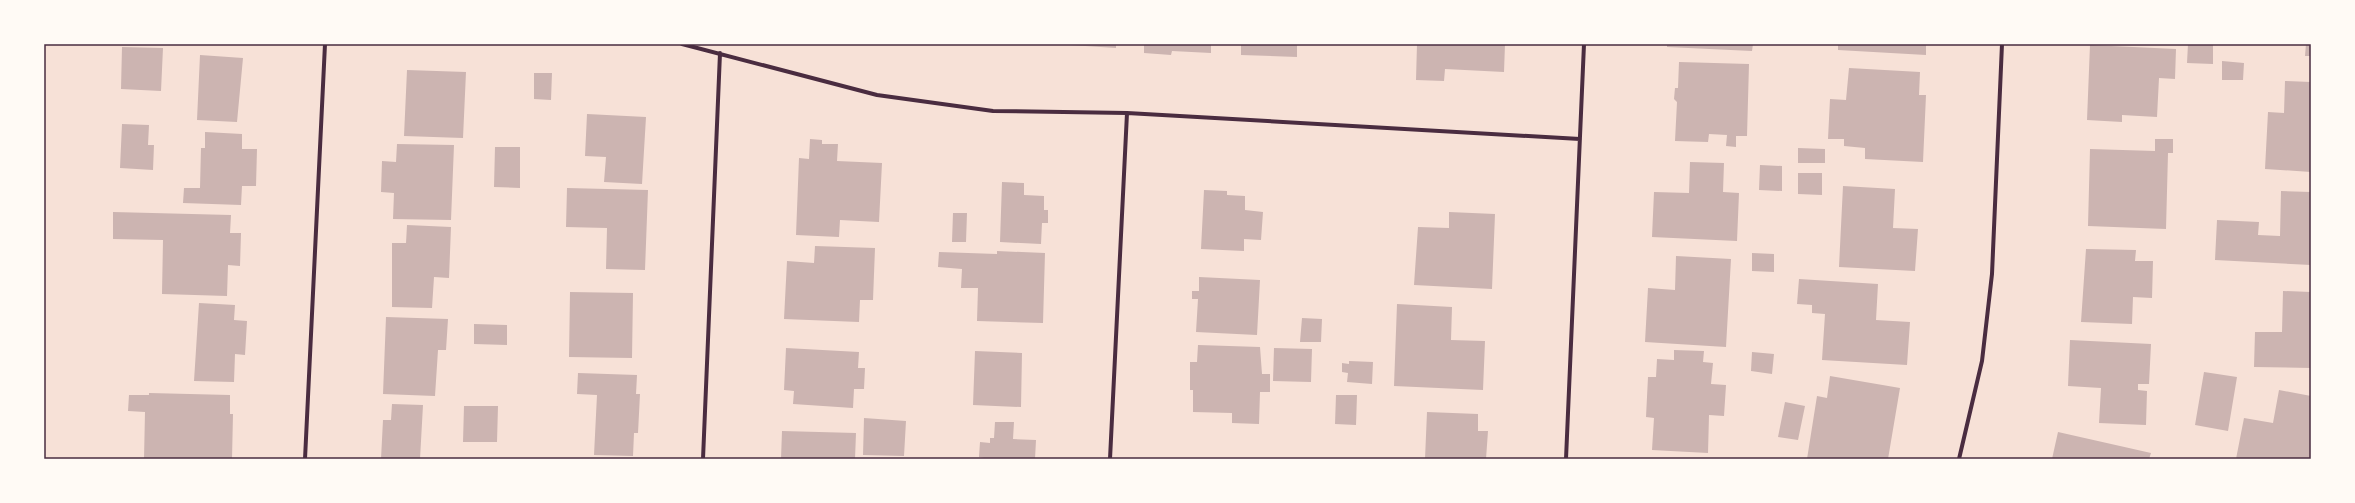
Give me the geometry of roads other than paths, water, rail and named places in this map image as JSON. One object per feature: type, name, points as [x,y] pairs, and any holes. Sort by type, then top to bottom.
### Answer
[{"type":"street","points":[[305,459],[325,44]]},
{"type":"street","points":[[682,44],[720,52],[877,95],[993,111],[1127,113],[1580,139]]},
{"type":"street","points":[[1566,459],[1584,44]]},
{"type":"street","points":[[1960,459],[1982,361],[1992,274],[2002,44]]},
{"type":"street","points":[[703,459],[720,52]]},
{"type":"street","points":[[1110,459],[1127,113]]}]
